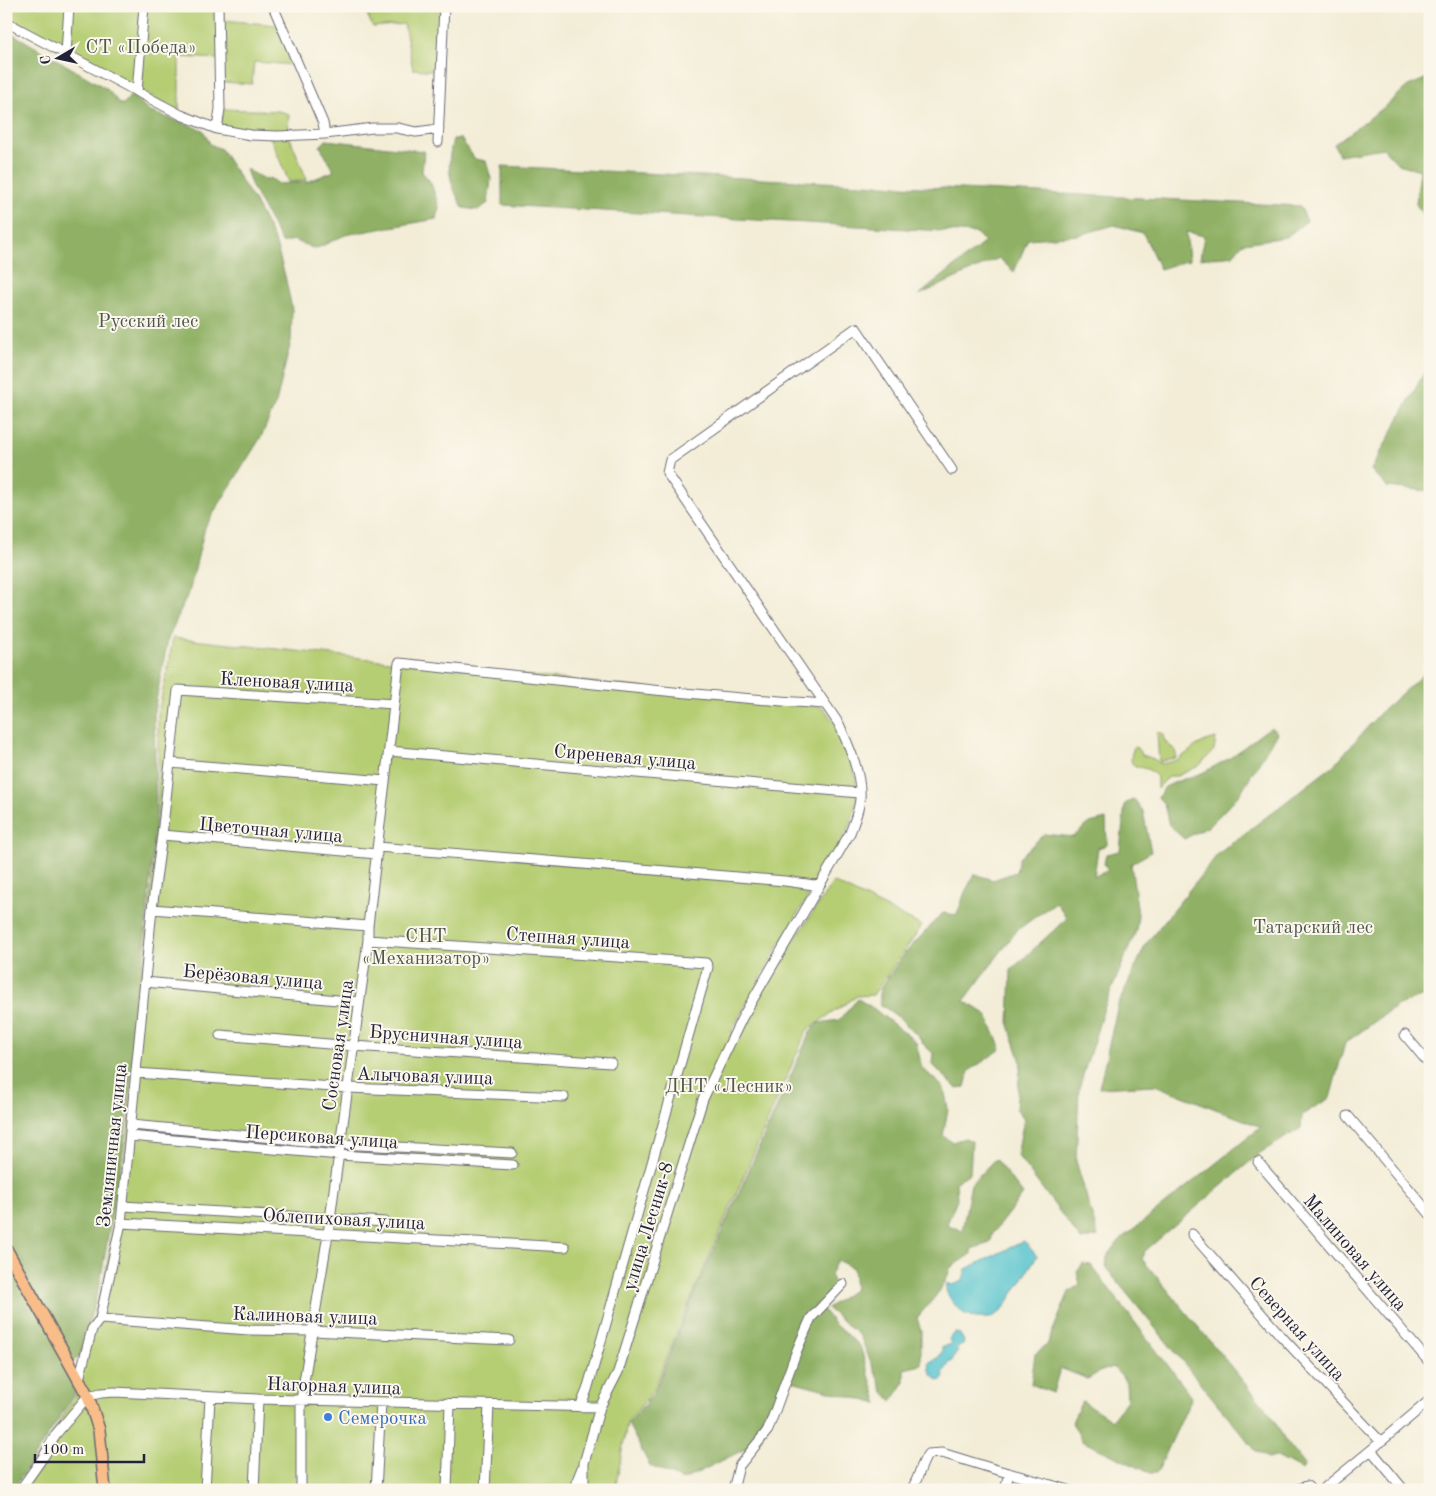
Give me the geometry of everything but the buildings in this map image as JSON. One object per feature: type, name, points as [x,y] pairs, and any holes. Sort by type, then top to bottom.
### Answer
[{"type":"main road","points":[[6,1249],[88,1396],[99,1430],[105,1490]]},
{"type":"street","points":[[66,54],[68,6]]},
{"type":"street","points":[[137,92],[144,6]]},
{"type":"street","points":[[217,129],[220,109],[218,6]]},
{"type":"street","points":[[273,6],[323,123],[325,134]]},
{"type":"street","points":[[438,142],[444,6]]},
{"type":"street","points":[[6,22],[181,115],[217,129],[251,135],[278,136],[325,134],[373,128],[397,128],[416,132],[428,132],[439,129]]},
{"type":"street","name":"улица Лесник-8","points":[[584,1490],[584,1463],[600,1407],[618,1372],[703,1099],[742,1018],[850,833],[860,798],[857,770],[839,724],[667,473],[670,460],[856,328],[952,470]]},
{"type":"street","name":"Сосновая улица","points":[[301,1490],[301,1400],[328,1234],[368,940],[368,926],[399,663],[680,692],[824,704]]},
{"type":"street","name":"Кленовая улица","points":[[178,690],[394,704]]},
{"type":"street","name":"Земляничная улица","points":[[79,1379],[92,1329],[100,1319],[121,1223],[152,909],[178,690]]},
{"type":"street","name":"Сиреневая улица","points":[[389,751],[860,793]]},
{"type":"street","points":[[170,763],[385,781]]},
{"type":"street","name":"Цветочная улица","points":[[162,836],[820,884]]},
{"type":"street","points":[[152,909],[368,926]]},
{"type":"street","name":"Степная улица","points":[[368,940],[706,963],[708,967],[587,1390],[580,1407]]},
{"type":"street","name":"Берёзовая улица","points":[[145,982],[359,1002]]},
{"type":"street","name":"Брусничная улица","points":[[220,1035],[611,1063]]},
{"type":"street","points":[[1405,1035],[1430,1065]]},
{"type":"street","name":"Алычовая улица","points":[[136,1074],[348,1088],[564,1097]]},
{"type":"street","points":[[1348,1116],[1430,1214]]},
{"type":"street","points":[[131,1125],[340,1144],[512,1153]]},
{"type":"street","name":"Персиковая улица","points":[[130,1136],[339,1155],[513,1165]]},
{"type":"street","name":"Малиновая улица","points":[[1258,1162],[1430,1363]]},
{"type":"street","points":[[123,1206],[385,1222]]},
{"type":"street","name":"Облепиховая улица","points":[[121,1223],[565,1246]]},
{"type":"street","name":"Северная улица","points":[[1192,1234],[1281,1336],[1381,1442]]},
{"type":"street","points":[[733,1490],[739,1466],[768,1430],[797,1350],[811,1318],[843,1284]]},
{"type":"street","name":"Калиновая улица","points":[[100,1319],[249,1330],[509,1340]]},
{"type":"street","name":"Нагорная улица","points":[[88,1396],[114,1392],[210,1398],[600,1407]]},
{"type":"street","points":[[20,1490],[44,1456],[56,1434],[88,1396]]},
{"type":"street","points":[[205,1490],[210,1398]]},
{"type":"street","points":[[254,1490],[258,1399]]},
{"type":"street","points":[[1322,1490],[1430,1400]]},
{"type":"street","points":[[376,1490],[381,1403]]},
{"type":"street","points":[[447,1490],[450,1404]]},
{"type":"street","points":[[485,1490],[489,1405]]},
{"type":"street","points":[[1371,1450],[1404,1490]]},
{"type":"street","points":[[911,1490],[922,1462],[928,1454],[942,1452],[1069,1490]]},
{"type":"street","points":[[573,1490],[584,1463]]},
{"type":"street","points":[[1004,1490],[1009,1473]]},
{"type":"street","points":[[1295,1490],[1307,1486],[1311,1490]]},
{"type":"green space","name":"СТ «Победа»","points":[[6,6],[223,6],[223,20],[277,25],[294,65],[254,62],[252,84],[221,82],[221,59],[179,57],[179,111],[6,19]]},
{"type":"green space","points":[[363,6],[440,6],[437,71],[413,69],[404,24],[373,27]]},
{"type":"green space","name":"Русский лес","points":[[6,30],[107,89],[120,104],[124,104],[131,95],[151,112],[203,130],[210,144],[221,149],[255,202],[275,241],[292,309],[291,341],[276,403],[261,437],[205,527],[190,589],[168,639],[154,711],[156,815],[124,1146],[100,1283],[80,1355],[67,1367],[75,1393],[13,1490],[6,1490]]},
{"type":"green space","points":[[1430,77],[1430,236],[1426,235],[1423,215],[1416,204],[1420,170],[1398,164],[1383,148],[1339,155],[1334,144],[1382,109],[1408,86]]},
{"type":"green space","points":[[223,109],[278,111],[289,114],[288,133],[307,180],[289,182],[269,134],[220,125]]},
{"type":"green space","points":[[453,139],[461,139],[475,159],[486,161],[491,179],[488,203],[478,210],[463,208],[452,182],[449,167]]},
{"type":"green space","points":[[326,140],[424,151],[422,172],[431,183],[439,207],[436,219],[345,235],[315,249],[294,240],[282,243],[252,187],[246,169],[266,180],[270,178],[279,184],[307,182],[334,171],[320,146]]},
{"type":"green space","points":[[502,166],[1300,206],[1307,221],[1286,237],[1243,243],[1233,255],[1200,259],[1204,236],[1186,232],[1189,260],[1160,269],[1143,233],[1114,225],[1079,235],[1028,239],[1014,272],[999,258],[919,295],[985,242],[976,233],[502,205]]},
{"type":"green space","points":[[1430,362],[1430,491],[1387,487],[1371,470]]},
{"type":"green space","name":"СНТ «Механизатор»","points":[[173,638],[823,707],[842,732],[856,778],[857,802],[851,824],[775,952],[731,1032],[739,1034],[768,980],[833,882],[922,926],[873,995],[857,996],[807,1030],[653,1391],[627,1423],[615,1490],[18,1490],[77,1393],[79,1360],[104,1283],[127,1144],[158,815],[158,712]]},
{"type":"green space","name":"Татарский лес","points":[[1430,668],[1430,994],[1398,1005],[1345,1043],[1330,1098],[1302,1115],[1301,1128],[1260,1153],[1145,1251],[1142,1259],[1271,1415],[1285,1440],[1305,1465],[1302,1470],[1275,1456],[1268,1458],[1256,1451],[1106,1268],[1107,1257],[1119,1241],[1261,1127],[1155,1085],[1099,1088],[1118,1005],[1146,944],[1218,854],[1334,765],[1380,713]]},
{"type":"green space","points":[[1272,727],[1277,733],[1239,795],[1209,826],[1184,839],[1169,825],[1164,804],[1158,797],[1165,787],[1202,773],[1230,758]]},
{"type":"green space","points":[[1157,733],[1162,733],[1165,741],[1174,750],[1176,758],[1159,762]]},
{"type":"green space","points":[[1216,738],[1214,750],[1199,766],[1177,776],[1169,776],[1157,789],[1157,777],[1152,772],[1135,765],[1131,760],[1134,747],[1142,755],[1162,764],[1178,760],[1196,746]]},
{"type":"green space","points":[[1134,799],[1143,811],[1151,852],[1131,864],[1138,915],[1136,931],[1104,1008],[1079,1088],[1076,1161],[1098,1236],[1081,1240],[1017,1155],[1024,1119],[1016,1108],[1021,1062],[1009,1025],[1011,970],[1067,918],[1056,902],[1017,930],[964,1001],[986,1014],[1001,1049],[969,1071],[965,1087],[956,1088],[932,1064],[933,1053],[924,1045],[918,1035],[909,1029],[901,1019],[880,1004],[880,989],[905,953],[943,913],[957,915],[965,892],[975,874],[993,880],[1016,872],[1019,858],[1044,834],[1073,837],[1090,823],[1106,819],[1107,845],[1098,848],[1094,877],[1108,869],[1104,865],[1106,854],[1120,851],[1125,804]]},
{"type":"green space","points":[[858,999],[873,1008],[916,1042],[922,1068],[944,1088],[948,1109],[943,1136],[952,1142],[965,1138],[972,1141],[970,1173],[956,1182],[957,1199],[947,1224],[962,1231],[971,1184],[995,1159],[1023,1194],[993,1233],[990,1243],[971,1249],[972,1254],[950,1268],[941,1289],[917,1318],[921,1331],[921,1365],[904,1369],[904,1383],[892,1401],[883,1391],[860,1336],[827,1308],[855,1289],[853,1268],[837,1260],[830,1275],[837,1290],[818,1303],[834,1324],[860,1346],[878,1404],[788,1380],[759,1442],[683,1480],[650,1466],[628,1424],[654,1393],[696,1290],[811,1030],[819,1023],[839,1020]]},
{"type":"green space","points":[[1083,1264],[1091,1265],[1192,1397],[1157,1473],[1150,1473],[1082,1441],[1072,1422],[1082,1401],[1112,1420],[1127,1400],[1126,1381],[1113,1367],[1099,1372],[1088,1379],[1060,1368],[1053,1393],[1031,1384],[1035,1354],[1047,1345],[1069,1292],[1080,1284],[1077,1272]]},
{"type":"water","points":[[1024,1241],[1037,1256],[1002,1311],[990,1318],[976,1318],[963,1313],[953,1303],[946,1291],[947,1283],[953,1285],[963,1281],[966,1269]]},
{"type":"water","points":[[956,1333],[960,1334],[964,1341],[963,1344],[956,1349],[958,1351],[951,1362],[948,1363],[943,1373],[943,1379],[939,1381],[932,1375],[928,1363],[939,1357],[943,1350],[941,1348],[951,1344],[949,1339]]},
{"type":"place","name":"Семерочка","points":[[328,1417]]},
{"type":"park label","name":"ДНТ «Лесник»","points":[[729,1085]]}]
